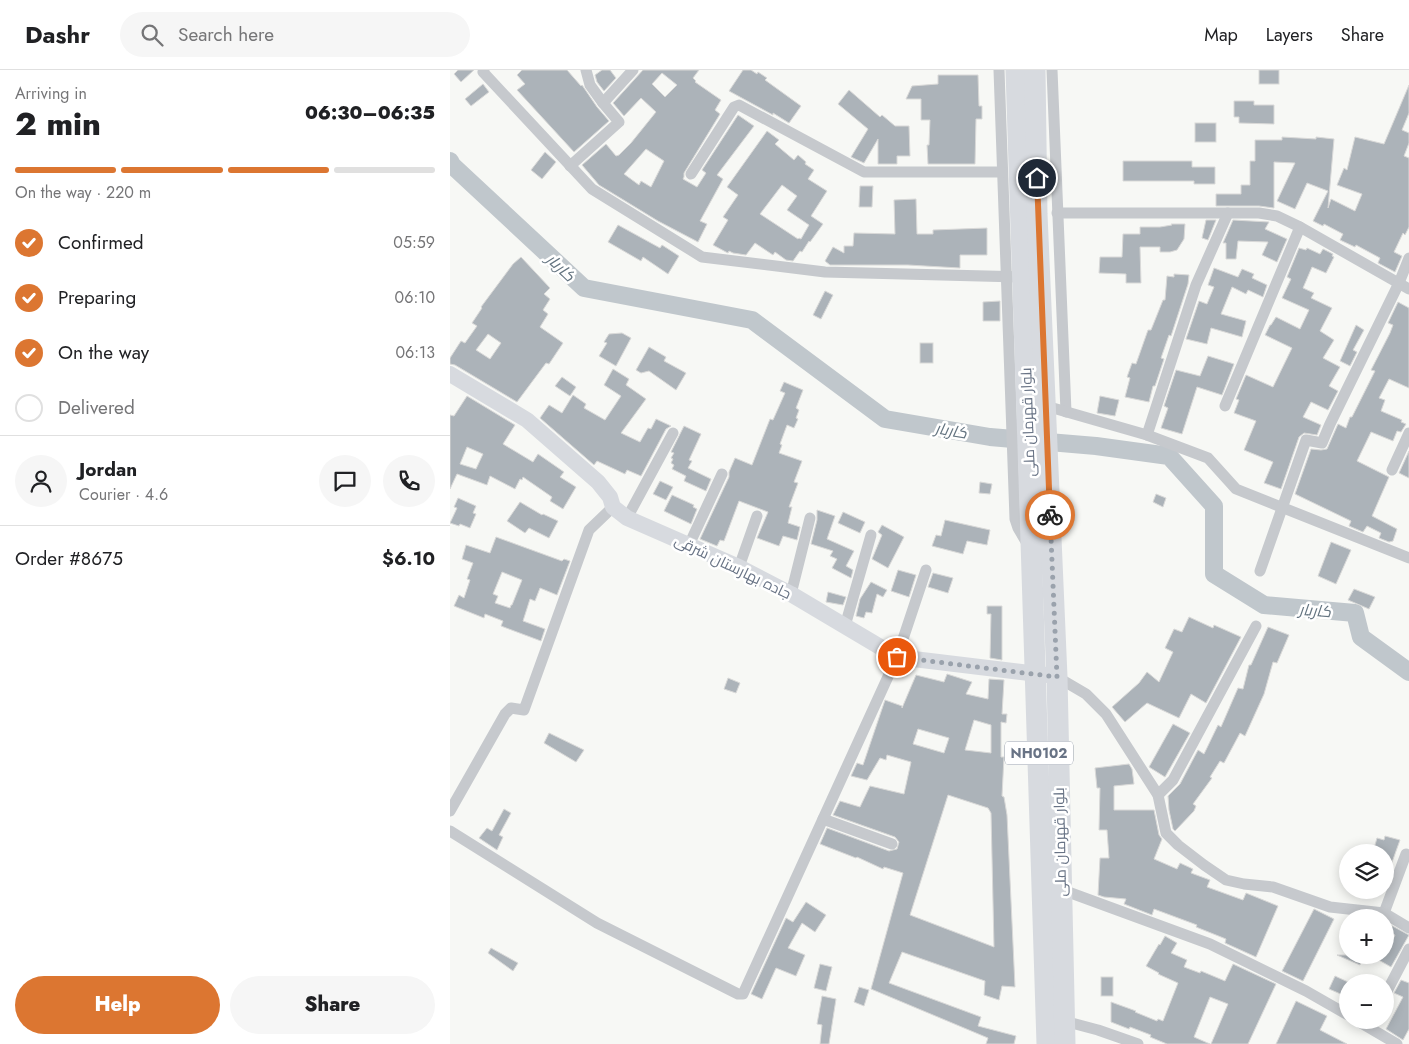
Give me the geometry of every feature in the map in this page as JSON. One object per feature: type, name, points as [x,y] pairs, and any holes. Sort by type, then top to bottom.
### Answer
[{"type":"highway","name":"بلوار قهرمان ملی","points":[[1016,70],[1014,277],[1039,413]]},
{"type":"highway","name":"بلوار قهرمان ملی","points":[[1034,70],[1038,214],[1039,413],[1030,463],[1032,550],[1047,676],[1047,1044]]},
{"type":"highway","name":"بلوار قهرمان ملی","points":[[1030,463],[1047,676],[1060,889],[1065,1044]]},
{"type":"street","points":[[484,70],[483,72],[592,189],[702,257],[825,272],[1014,277],[1002,172],[999,70]]},
{"type":"street","points":[[570,166],[619,122],[590,85],[586,70]]},
{"type":"street","points":[[603,102],[633,70]]},
{"type":"street","points":[[1030,463],[1039,413],[1057,213],[1052,70]]},
{"type":"street","points":[[691,174],[734,107],[739,105],[864,172],[1002,172]]},
{"type":"street","points":[[1057,213],[1259,213],[1277,216],[1404,286]]},
{"type":"street","points":[[1148,435],[1196,285],[1228,213]]},
{"type":"street","points":[[1225,406],[1300,227]]},
{"type":"street","points":[[1260,570],[1306,440],[1322,443],[1330,424],[1404,286],[1409,258]]},
{"type":"street","name":"جاده بهارستان شرقی","points":[[450,374],[527,420],[598,482],[610,497],[613,507],[627,518],[739,567],[791,594],[897,657],[1047,676]]},
{"type":"street","points":[[1039,413],[1148,435],[1208,458],[1236,489],[1409,558]]},
{"type":"street","points":[[1392,470],[1409,433]]},
{"type":"street","points":[[627,518],[673,434]]},
{"type":"street","points":[[689,545],[722,474]]},
{"type":"street","points":[[450,811],[505,714],[511,708],[524,710],[589,530],[613,507]]},
{"type":"street","points":[[739,567],[757,516]]},
{"type":"street","points":[[791,594],[810,518]]},
{"type":"street","points":[[845,626],[870,535]]},
{"type":"street","points":[[450,831],[597,923],[738,994],[743,994],[897,657],[926,570]]},
{"type":"street","points":[[1158,795],[1173,780],[1256,626]]},
{"type":"street","points":[[1047,676],[1086,694],[1106,714],[1158,795],[1166,833],[1184,850],[1226,880],[1273,887],[1339,909]]},
{"type":"street","points":[[823,819],[892,844]]},
{"type":"street","points":[[1386,909],[1406,854]]},
{"type":"street","points":[[1060,889],[1210,944],[1306,991],[1339,1010]]},
{"type":"street","points":[[1394,920],[1409,928]]},
{"type":"street","points":[[1394,978],[1409,949]]},
{"type":"street","points":[[1064,1021],[1138,1044]]},
{"type":"street","points":[[1371,1029],[1397,1044]]},
{"type":"building","points":[[458,70],[474,70],[461,82],[454,74]]},
{"type":"building","points":[[522,70],[567,70],[582,85],[609,121],[574,152],[517,90],[525,84],[517,75]]},
{"type":"building","points":[[602,70],[610,70],[616,78],[604,91],[597,82],[595,75]]},
{"type":"building","points":[[643,70],[699,70],[693,78],[695,82],[721,100],[715,110],[720,114],[684,173],[683,179],[697,187],[706,173],[702,170],[738,115],[754,126],[717,175],[723,179],[700,221],[707,224],[698,242],[658,221],[599,185],[582,165],[606,144],[616,156],[619,155],[656,112],[641,98],[624,116],[613,103]],"holes":[[[662,73],[677,85],[665,97],[652,84]],[[646,149],[664,161],[651,187],[641,181],[639,185],[624,174]]]},
{"type":"building","points":[[743,70],[751,70],[757,74],[758,72],[767,78],[765,80],[801,106],[789,123],[729,91]]},
{"type":"building","points":[[1259,70],[1279,70],[1279,84],[1259,84]]},
{"type":"building","points":[[938,75],[978,75],[979,106],[982,106],[982,119],[976,119],[975,164],[928,164],[927,145],[929,145],[930,120],[921,120],[921,99],[906,99],[912,86],[938,84]]},
{"type":"building","points":[[483,84],[489,92],[471,106],[465,99]]},
{"type":"building","points":[[1409,85],[1409,113],[1402,130],[1409,133],[1409,143],[1404,156],[1409,158],[1409,227],[1405,235],[1403,233],[1394,252],[1402,256],[1395,272],[1378,263],[1380,258],[1356,245],[1355,247],[1340,240],[1343,234],[1324,224],[1323,226],[1313,221],[1328,191],[1307,183],[1295,209],[1277,201],[1295,163],[1274,162],[1274,208],[1216,206],[1216,194],[1241,194],[1241,185],[1250,185],[1250,161],[1255,161],[1255,140],[1282,140],[1282,137],[1316,139],[1316,137],[1334,139],[1328,208],[1331,199],[1355,211],[1362,194],[1337,185],[1344,168],[1347,170],[1355,137],[1384,144]]},
{"type":"building","points":[[849,90],[880,117],[882,115],[895,126],[909,126],[910,156],[897,156],[897,164],[878,164],[878,139],[864,163],[851,157],[868,129],[838,104]]},
{"type":"building","points":[[1234,101],[1254,101],[1254,105],[1274,105],[1274,124],[1239,123],[1239,117],[1234,117]]},
{"type":"building","points":[[1195,123],[1216,123],[1216,142],[1195,142]]},
{"type":"building","points":[[767,131],[779,140],[775,144],[794,160],[798,155],[806,162],[805,164],[814,170],[808,179],[827,191],[811,216],[823,224],[793,261],[786,260],[775,252],[773,255],[755,243],[746,255],[729,251],[728,253],[713,245],[728,220],[723,217],[738,195],[727,187]],"holes":[[[782,185],[797,196],[787,210],[809,225],[801,239],[798,239],[760,214]]]},
{"type":"building","points":[[545,152],[556,162],[542,179],[531,170]]},
{"type":"building","points":[[1123,161],[1192,161],[1192,167],[1215,167],[1215,184],[1194,184],[1194,181],[1123,181]]},
{"type":"building","points":[[860,186],[873,186],[872,207],[859,207]]},
{"type":"building","points":[[916,199],[917,234],[933,234],[933,230],[987,228],[987,255],[960,255],[960,268],[908,265],[830,265],[825,261],[833,247],[844,253],[844,246],[853,246],[854,233],[895,234],[894,200]]},
{"type":"building","points":[[1206,220],[1216,220],[1208,240],[1202,238]]},
{"type":"building","points":[[1233,220],[1269,222],[1265,229],[1287,239],[1277,262],[1262,255],[1268,242],[1238,241],[1236,259],[1226,259],[1226,243],[1223,243]]},
{"type":"building","points":[[1171,224],[1185,224],[1184,239],[1177,250],[1170,252],[1160,252],[1160,247],[1140,247],[1141,283],[1126,283],[1126,274],[1099,273],[1100,257],[1122,257],[1123,234],[1140,234],[1140,227],[1160,227]]},
{"type":"building","points":[[618,225],[660,248],[662,245],[679,256],[668,274],[643,257],[641,261],[608,242]]},
{"type":"building","points":[[1299,248],[1306,250],[1307,248],[1320,254],[1323,249],[1333,254],[1332,256],[1334,257],[1326,273],[1312,267],[1303,288],[1314,293],[1311,298],[1332,308],[1320,331],[1334,340],[1323,358],[1340,367],[1329,386],[1338,391],[1328,410],[1311,402],[1303,417],[1321,425],[1317,435],[1304,433],[1299,437],[1281,489],[1264,483],[1273,462],[1244,450],[1256,421],[1234,413],[1239,400],[1236,399],[1246,375],[1273,387],[1292,348],[1265,335],[1270,325],[1276,317],[1300,329],[1309,310],[1282,298],[1291,279],[1287,277]]},
{"type":"building","points":[[521,257],[550,288],[544,294],[550,299],[543,310],[548,314],[540,327],[563,343],[549,364],[546,363],[517,402],[455,365],[450,364],[450,358],[461,341],[465,343],[477,326],[472,323],[481,307],[513,264]],"holes":[[[488,334],[501,343],[490,359],[476,350]]]},
{"type":"building","points":[[1214,268],[1238,277],[1242,269],[1254,274],[1252,278],[1267,285],[1263,297],[1248,290],[1246,294],[1232,287],[1221,314],[1246,321],[1242,337],[1211,328],[1207,344],[1186,339],[1199,301],[1207,304],[1214,287],[1208,285]]},
{"type":"building","points":[[1174,274],[1189,275],[1188,284],[1171,336],[1169,335],[1161,358],[1164,359],[1149,402],[1125,397],[1130,378],[1127,377],[1132,363],[1136,364],[1148,330],[1151,330],[1163,300],[1165,300],[1167,276],[1174,277]]},
{"type":"building","points":[[825,291],[833,295],[821,319],[813,315]]},
{"type":"building","points":[[1000,301],[1000,321],[983,321],[983,302]]},
{"type":"building","points":[[1398,302],[1409,308],[1409,388],[1389,379],[1379,398],[1385,400],[1381,411],[1402,420],[1401,422],[1406,424],[1401,432],[1397,431],[1393,441],[1371,432],[1357,461],[1389,477],[1372,516],[1397,529],[1393,541],[1389,542],[1379,538],[1381,533],[1367,526],[1363,532],[1349,526],[1351,521],[1295,494],[1311,449],[1327,449],[1338,424],[1346,428],[1350,417],[1352,417],[1375,371],[1371,370],[1390,333],[1393,325],[1388,323]]},
{"type":"building","points":[[1356,325],[1364,330],[1353,350],[1357,352],[1350,366],[1340,361]]},
{"type":"building","points":[[622,333],[631,338],[616,366],[599,356],[607,343],[604,342],[609,334]]},
{"type":"building","points":[[920,343],[933,343],[933,363],[920,363]]},
{"type":"building","points":[[649,347],[666,357],[664,361],[686,373],[676,390],[649,371],[641,373],[636,370]]},
{"type":"building","points":[[1208,356],[1234,364],[1222,395],[1197,387],[1182,434],[1161,428],[1168,408],[1164,406],[1176,370],[1200,376]]},
{"type":"building","points":[[613,369],[629,379],[626,385],[646,399],[621,433],[640,442],[648,428],[651,429],[656,419],[671,426],[666,429],[641,476],[627,470],[625,474],[597,461],[594,465],[540,418],[549,405],[562,413],[573,395],[586,404],[584,408],[605,420],[621,396],[604,385]]},
{"type":"building","points":[[562,377],[576,387],[570,396],[555,386]]},
{"type":"building","points":[[784,382],[803,390],[796,408],[799,410],[796,418],[798,419],[794,428],[787,425],[780,444],[782,445],[779,453],[802,461],[794,482],[798,483],[789,507],[792,507],[788,523],[800,527],[797,540],[783,536],[779,546],[757,538],[768,512],[739,501],[724,541],[720,540],[717,546],[700,539],[729,477],[729,472],[735,458],[752,465],[770,419],[773,420],[785,393],[780,391]]},
{"type":"building","points":[[467,396],[515,425],[503,444],[533,462],[538,454],[564,472],[560,477],[576,487],[563,509],[550,501],[552,497],[523,477],[515,489],[490,476],[487,485],[457,474],[450,489],[450,415],[454,416]],"holes":[[[467,447],[483,454],[476,469],[460,464]]]},
{"type":"building","points":[[1100,396],[1119,400],[1115,416],[1097,413]]},
{"type":"building","points":[[684,426],[701,434],[689,460],[692,461],[688,468],[711,479],[706,491],[684,481],[686,476],[672,469],[674,465],[671,463],[673,459],[671,458],[674,453],[671,452]]},
{"type":"building","points":[[1409,451],[1409,478],[1399,473]]},
{"type":"building","points":[[660,481],[673,487],[666,500],[653,494]]},
{"type":"building","points":[[980,482],[992,484],[990,494],[979,493]]},
{"type":"building","points":[[1156,494],[1166,498],[1163,507],[1153,502]]},
{"type":"building","points":[[672,495],[694,505],[693,507],[697,509],[691,524],[664,511]]},
{"type":"building","points":[[458,498],[476,506],[473,513],[476,514],[470,528],[450,523],[457,508],[454,507]]},
{"type":"building","points":[[520,502],[542,515],[558,521],[549,538],[529,528],[525,533],[507,521]]},
{"type":"building","points":[[817,510],[835,516],[827,539],[854,551],[846,566],[853,570],[851,578],[832,568],[837,559],[830,556],[833,551],[811,544],[817,520]]},
{"type":"building","points":[[843,512],[865,522],[860,533],[838,523]]},
{"type":"building","points":[[945,520],[990,530],[987,545],[967,541],[963,554],[932,546],[936,535],[941,536]]},
{"type":"building","points":[[882,525],[904,537],[888,568],[872,559],[882,535],[878,532]]},
{"type":"building","points":[[496,537],[562,561],[564,559],[570,561],[557,595],[540,588],[535,601],[530,599],[523,621],[545,629],[541,641],[501,626],[503,621],[485,614],[484,618],[454,606],[459,595],[464,598],[470,580],[467,579],[473,563],[462,559],[466,545],[490,553]],"holes":[[[502,572],[522,580],[510,608],[495,603],[498,596],[493,594]]]},
{"type":"building","points":[[1331,542],[1351,550],[1336,584],[1318,576]]},
{"type":"building","points":[[898,570],[916,575],[909,597],[891,591]]},
{"type":"building","points":[[933,573],[953,578],[948,593],[928,587]]},
{"type":"building","points":[[871,582],[887,590],[883,597],[877,594],[872,613],[866,612],[864,618],[856,616],[860,599]]},
{"type":"building","points":[[1354,589],[1375,597],[1369,609],[1348,600]]},
{"type":"building","points":[[828,592],[846,597],[843,605],[826,602]]},
{"type":"building","points":[[987,606],[1002,606],[1002,660],[990,658],[991,614],[987,614]]},
{"type":"building","points":[[1189,617],[1213,628],[1214,625],[1241,637],[1206,703],[1191,694],[1179,718],[1147,703],[1125,722],[1112,707],[1139,683],[1147,672],[1159,682],[1173,652],[1165,648],[1174,629],[1182,632]]},
{"type":"building","points":[[1268,627],[1289,635],[1277,663],[1273,662],[1264,694],[1245,736],[1240,733],[1224,763],[1220,761],[1210,777],[1212,778],[1193,804],[1196,806],[1194,811],[1175,831],[1169,810],[1168,796],[1180,784],[1198,750],[1204,754],[1218,725],[1221,727],[1238,688],[1243,689],[1249,665],[1251,665]]},
{"type":"building","points":[[947,674],[972,682],[966,694],[988,699],[989,679],[1004,680],[1002,714],[1007,714],[1006,723],[1001,722],[1001,757],[1004,757],[1002,796],[1004,797],[1007,815],[1015,987],[1002,986],[999,1000],[984,995],[985,981],[902,952],[889,983],[981,1017],[978,1026],[1016,1036],[1014,1044],[986,1044],[988,1038],[871,989],[903,873],[884,867],[883,869],[857,857],[820,844],[827,828],[889,851],[897,849],[899,842],[895,837],[833,815],[840,801],[860,807],[870,786],[904,794],[911,762],[887,755],[886,760],[880,758],[867,780],[851,776],[857,763],[863,765],[885,700],[902,706],[902,708],[916,675],[944,682]],"holes":[[[974,720],[991,725],[991,753],[965,750]],[[918,729],[949,738],[944,753],[913,744]],[[948,795],[988,808],[991,813],[994,947],[910,915]]]},
{"type":"building","points":[[728,678],[740,683],[736,693],[724,689]]},
{"type":"building","points":[[1173,724],[1190,733],[1165,777],[1149,767]]},
{"type":"building","points":[[549,733],[584,750],[576,762],[544,743]]},
{"type":"building","points":[[1129,764],[1132,769],[1134,784],[1114,786],[1114,810],[1154,810],[1159,835],[1162,839],[1154,859],[1177,869],[1180,863],[1193,869],[1191,873],[1210,880],[1207,887],[1243,900],[1246,893],[1278,906],[1256,957],[1225,943],[1226,939],[1196,927],[1197,925],[1154,909],[1152,915],[1124,904],[1126,899],[1098,895],[1100,858],[1109,858],[1107,830],[1099,830],[1100,788],[1097,788],[1095,768]]},
{"type":"building","points":[[504,809],[511,813],[499,835],[503,837],[497,850],[479,838],[487,828],[492,831]]},
{"type":"building","points":[[1385,836],[1400,840],[1394,857],[1394,844],[1375,844],[1377,838],[1384,840]]},
{"type":"building","points":[[806,902],[826,915],[815,932],[802,923],[788,948],[805,955],[796,976],[776,968],[762,999],[751,994],[786,918],[793,922]]},
{"type":"building","points":[[1314,909],[1334,919],[1303,981],[1282,971]]},
{"type":"building","points":[[1394,927],[1409,935],[1394,962],[1394,937]]},
{"type":"building","points":[[1165,936],[1177,943],[1171,953],[1187,960],[1184,967],[1200,973],[1201,971],[1225,981],[1233,964],[1276,984],[1248,1044],[1211,1044],[1228,1004],[1210,997],[1194,1037],[1210,1044],[1167,1044],[1150,1037],[1151,1035],[1111,1022],[1111,1002],[1157,1021],[1158,1019],[1163,1021],[1178,983],[1146,966]]},
{"type":"building","points":[[491,948],[518,963],[513,971],[488,953]]},
{"type":"building","points":[[820,964],[832,967],[826,991],[814,988]]},
{"type":"building","points":[[1335,976],[1339,978],[1339,993],[1329,989]]},
{"type":"building","points":[[1101,977],[1113,977],[1113,996],[1101,996]]},
{"type":"building","points":[[1401,980],[1409,983],[1409,1029],[1403,1040],[1386,1029],[1394,1029],[1394,1014],[1403,997],[1394,993]]},
{"type":"building","points":[[859,987],[869,990],[864,1006],[854,1002]]},
{"type":"building","points":[[822,996],[836,999],[829,1044],[820,1044],[822,1025],[817,1024]]},
{"type":"building","points":[[1296,1001],[1327,1016],[1320,1030],[1347,1044],[1276,1044]]},
{"type":"waterway","name":"کاربار","points":[[450,161],[452,165],[584,288],[752,320],[885,419],[990,437],[1096,446],[1169,456],[1214,506],[1214,574],[1264,605],[1355,613],[1361,637],[1409,672]]},
{"type":"way so far","points":[[897,657],[1057,677],[1050,515]]},
{"type":"route","points":[[1037,178],[1050,515]]}]
